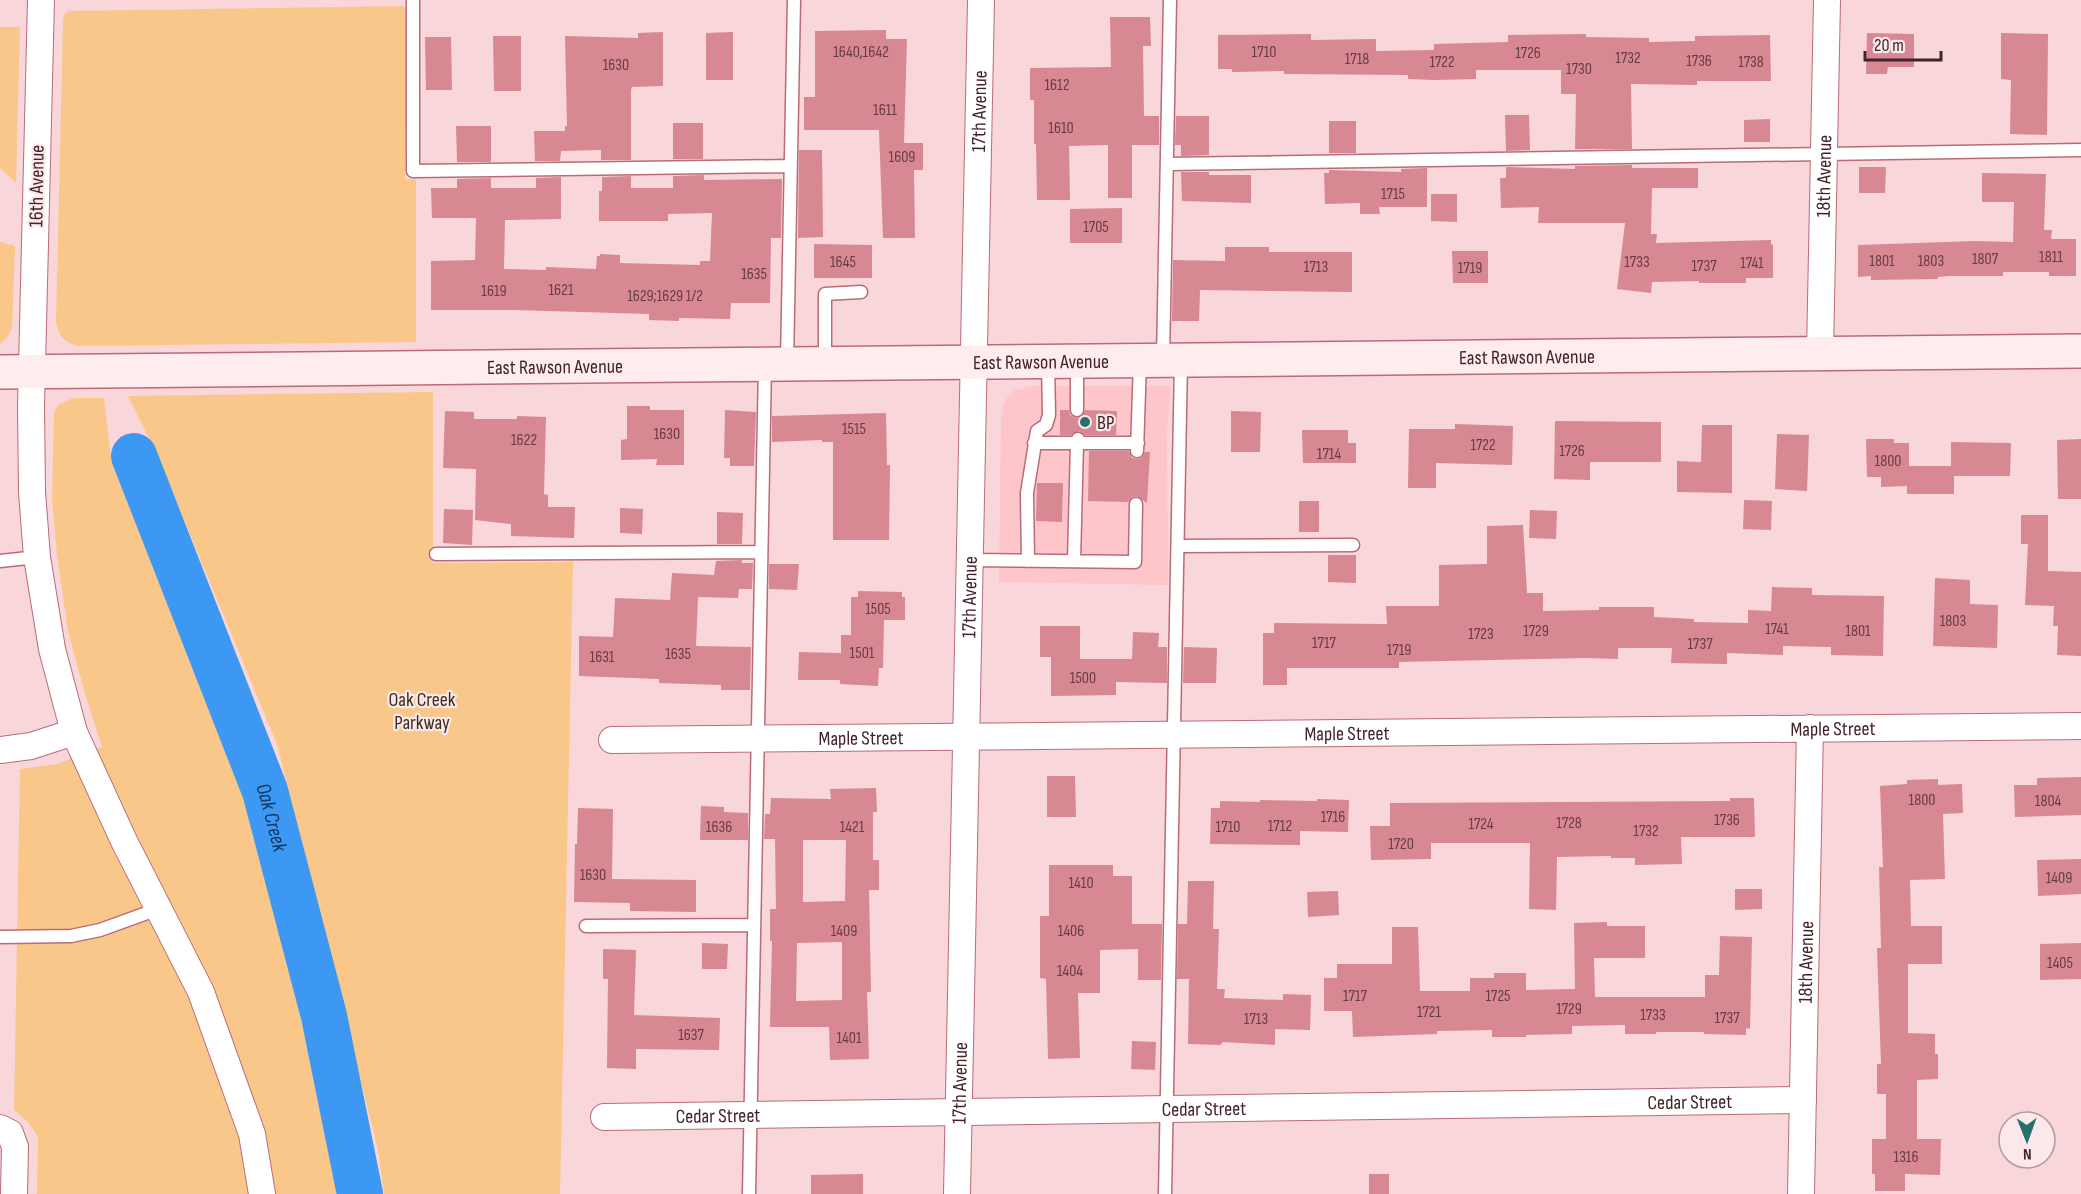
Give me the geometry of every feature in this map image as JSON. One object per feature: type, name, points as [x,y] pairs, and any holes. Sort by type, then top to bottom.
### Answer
[{"type":"main road","name":"East Rawson Avenue","points":[[16,372],[2081,351]]},
{"type":"street","name":"16th Avenue","points":[[16,372],[41,0]]},
{"type":"street","name":"17th Avenue","points":[[957,1194],[981,0]]},
{"type":"street","name":"18th Avenue","points":[[1820,353],[1827,0]]},
{"type":"street","points":[[16,372],[32,492],[37,557],[52,649],[74,732],[124,841],[201,992],[252,1134],[262,1194]]},
{"type":"street","name":"Maple Street","points":[[612,740],[2081,726]]},
{"type":"street","name":"18th Avenue","points":[[1801,1194],[1810,728]]},
{"type":"street","points":[[0,750],[30,746],[74,732]]},
{"type":"street","name":"Cedar Street","points":[[604,1117],[1803,1100]]},
{"type":"street","points":[[5,1131],[15,1148],[14,1194]]},
{"type":"lane","points":[[413,0],[413,171],[791,166]]},
{"type":"lane","points":[[748,1194],[761,552],[791,166],[794,0]]},
{"type":"lane","points":[[1165,1194],[1178,546],[1161,360],[1170,0]]},
{"type":"lane","points":[[1167,164],[2081,150]]},
{"type":"lane","points":[[825,363],[825,294],[861,292]]},
{"type":"lane","points":[[1034,443],[1077,441],[1138,447],[1161,360]]},
{"type":"lane","points":[[1063,361],[1077,410]]},
{"type":"lane","points":[[1028,561],[1027,493],[1034,443],[1037,431],[1046,425],[1063,361]]},
{"type":"lane","points":[[1074,561],[1077,441]]},
{"type":"lane","points":[[969,560],[1135,562],[1136,504]]},
{"type":"lane","points":[[1178,546],[1353,545]]},
{"type":"lane","points":[[436,554],[761,552]]},
{"type":"lane","points":[[0,561],[37,557]]},
{"type":"lane","points":[[0,937],[71,936],[100,930],[158,909]]},
{"type":"lane","points":[[586,926],[754,925]]},
{"type":"shaded area","points":[[1032,386],[1171,386],[1167,434],[1168,585],[999,582],[1001,416],[1004,403],[1009,395],[1015,390]]},
{"type":"green space","points":[[403,6],[408,11],[405,179],[416,179],[416,342],[78,346],[63,338],[56,323],[63,21],[68,11]]},
{"type":"green space","points":[[0,27],[20,27],[16,183],[0,168]]},
{"type":"green space","points":[[0,242],[15,246],[12,328],[0,344]]},
{"type":"green space","name":"Oak Creek Parkway","points":[[433,392],[433,563],[573,562],[560,1194],[384,1194],[378,1150],[277,744],[158,457],[128,396]]},
{"type":"green space","points":[[73,398],[104,398],[111,458],[235,744],[338,1158],[343,1194],[37,1194],[38,1137],[28,1122],[14,1110],[20,769],[57,764],[102,747],[68,631],[52,499],[54,412],[58,405]]},
{"type":"building","points":[[1110,17],[1150,17],[1151,46],[1143,46],[1144,116],[1159,116],[1159,145],[1132,145],[1132,198],[1108,198],[1108,145],[1069,146],[1070,200],[1037,200],[1034,100],[1030,100],[1030,68],[1111,67]]},
{"type":"building","points":[[886,30],[886,39],[907,39],[904,143],[923,143],[923,170],[914,170],[915,238],[883,238],[879,130],[804,130],[804,97],[815,97],[815,31]]},
{"type":"building","points":[[663,32],[663,86],[632,87],[631,90],[631,160],[601,160],[601,150],[561,151],[560,161],[535,161],[534,131],[565,131],[565,126],[567,126],[565,36],[638,38],[638,33]]},
{"type":"building","points":[[733,32],[733,80],[706,80],[706,33]]},
{"type":"building","points":[[1867,33],[1914,34],[1914,67],[1888,67],[1887,74],[1866,74]]},
{"type":"building","points":[[2001,33],[2048,34],[2047,135],[2010,134],[2011,80],[2001,79]]},
{"type":"building","points":[[1311,34],[1311,40],[1376,39],[1376,51],[1434,50],[1434,44],[1508,42],[1508,35],[1586,34],[1586,37],[1649,38],[1649,42],[1695,41],[1695,36],[1770,35],[1771,81],[1697,81],[1697,85],[1631,84],[1632,149],[1575,149],[1576,94],[1561,94],[1561,70],[1476,70],[1476,79],[1434,80],[1408,79],[1408,75],[1284,74],[1284,71],[1232,72],[1232,69],[1218,69],[1218,35]]},
{"type":"building","points":[[493,36],[521,36],[521,91],[494,91]]},
{"type":"building","points":[[425,37],[451,37],[452,90],[426,90]]},
{"type":"building","points":[[1505,115],[1529,115],[1530,150],[1506,151]]},
{"type":"building","points":[[1176,116],[1209,116],[1209,155],[1181,156],[1181,145],[1175,145]]},
{"type":"building","points":[[1770,119],[1770,142],[1744,142],[1744,120]]},
{"type":"building","points":[[1329,121],[1356,121],[1356,153],[1329,153]]},
{"type":"building","points":[[673,123],[703,123],[703,159],[673,159]]},
{"type":"building","points":[[456,126],[491,126],[491,162],[457,162]]},
{"type":"building","points":[[799,150],[822,150],[823,237],[798,238]]},
{"type":"building","points":[[1632,165],[1632,168],[1698,168],[1698,188],[1652,188],[1651,234],[1657,234],[1656,243],[1771,240],[1773,278],[1746,278],[1746,283],[1652,282],[1651,293],[1617,289],[1625,223],[1538,223],[1539,207],[1501,208],[1500,178],[1506,178],[1506,167],[1575,169],[1575,166]]},
{"type":"building","points":[[1859,167],[1886,167],[1885,193],[1859,193]]},
{"type":"building","points":[[1427,168],[1427,207],[1379,207],[1380,214],[1360,214],[1360,203],[1325,204],[1324,173],[1329,173],[1329,170],[1401,172],[1401,169]]},
{"type":"building","points":[[1181,172],[1251,175],[1251,203],[1182,201]]},
{"type":"building","points":[[1982,173],[2046,174],[2044,230],[2052,230],[2051,239],[2076,239],[2076,276],[2049,276],[2049,272],[2003,272],[2003,276],[1949,276],[1938,277],[1938,279],[1871,280],[1871,276],[1858,277],[1858,245],[2013,242],[2014,202],[1982,202]]},
{"type":"building","points":[[704,175],[704,180],[782,179],[781,238],[771,238],[770,303],[731,303],[730,319],[679,318],[679,321],[649,320],[649,314],[431,310],[431,261],[475,260],[476,218],[432,218],[431,188],[457,188],[457,179],[491,178],[491,188],[536,188],[536,178],[561,177],[561,219],[505,220],[504,269],[546,270],[546,267],[596,269],[597,256],[600,254],[620,255],[620,263],[700,265],[700,261],[710,261],[712,213],[668,214],[668,221],[599,221],[599,191],[602,191],[602,177],[631,176],[631,188],[673,188],[673,176]]},
{"type":"building","points":[[1431,194],[1457,194],[1457,222],[1431,221]]},
{"type":"building","points":[[1122,208],[1122,243],[1070,243],[1070,209]]},
{"type":"building","points":[[814,244],[872,245],[872,278],[814,278]]},
{"type":"building","points":[[1225,247],[1269,247],[1269,252],[1352,252],[1352,292],[1200,290],[1199,321],[1172,321],[1173,260],[1225,261]]},
{"type":"building","points":[[1452,251],[1488,251],[1488,283],[1453,283]]},
{"type":"building","points":[[627,406],[650,406],[650,410],[684,410],[684,465],[656,465],[657,459],[621,460],[621,440],[627,439]]},
{"type":"building","points":[[725,410],[756,412],[754,466],[730,466],[730,458],[724,458]]},
{"type":"building","points":[[1060,410],[1069,410],[1070,415],[1076,418],[1082,417],[1085,410],[1117,411],[1116,435],[1085,435],[1079,431],[1071,435],[1060,435]]},
{"type":"building","points":[[445,411],[474,412],[474,419],[517,419],[517,416],[546,417],[544,494],[548,495],[548,507],[575,507],[574,538],[511,536],[511,524],[475,520],[476,469],[443,468]]},
{"type":"building","points":[[1231,411],[1261,412],[1260,452],[1231,452]]},
{"type":"building","points":[[886,413],[887,465],[890,465],[889,540],[833,540],[833,442],[822,442],[822,440],[772,442],[772,416]]},
{"type":"building","points":[[1555,421],[1661,422],[1661,462],[1590,462],[1590,480],[1554,479]]},
{"type":"building","points":[[1455,424],[1513,426],[1512,465],[1436,463],[1436,488],[1408,488],[1409,429],[1455,429]]},
{"type":"building","points":[[1702,425],[1732,425],[1732,493],[1677,492],[1677,461],[1701,462]]},
{"type":"building","points":[[1302,430],[1348,430],[1348,443],[1356,443],[1356,463],[1303,463]]},
{"type":"building","points":[[1777,434],[1809,435],[1807,491],[1775,489]]},
{"type":"building","points":[[1866,439],[1894,439],[1894,443],[1909,443],[1909,466],[1951,466],[1951,442],[2011,443],[2010,476],[1954,476],[1954,494],[1907,494],[1907,486],[1881,487],[1881,477],[1867,477]]},
{"type":"building","points":[[2081,439],[2081,499],[2058,499],[2057,440]]},
{"type":"building","points":[[1089,451],[1129,451],[1132,458],[1137,459],[1141,458],[1145,452],[1150,452],[1147,503],[1137,496],[1132,497],[1128,502],[1088,501]]},
{"type":"building","points":[[1037,483],[1063,483],[1062,522],[1036,521]]},
{"type":"building","points":[[1744,500],[1772,501],[1771,530],[1743,529]]},
{"type":"building","points":[[1299,501],[1319,501],[1319,532],[1299,532]]},
{"type":"building","points":[[620,508],[643,509],[642,534],[620,533]]},
{"type":"building","points":[[444,509],[473,510],[472,545],[443,543]]},
{"type":"building","points":[[1530,510],[1557,511],[1556,539],[1529,538]]},
{"type":"building","points":[[717,512],[743,513],[742,544],[717,544]]},
{"type":"building","points":[[2021,515],[2048,515],[2048,571],[2081,572],[2081,656],[2057,655],[2058,626],[2053,626],[2054,606],[2025,605],[2028,544],[2021,544]]},
{"type":"building","points":[[1523,525],[1527,593],[1543,593],[1543,611],[1599,610],[1599,607],[1654,607],[1654,617],[1694,619],[1694,622],[1748,623],[1748,610],[1771,611],[1772,587],[1812,588],[1812,595],[1884,596],[1883,656],[1831,655],[1831,647],[1783,646],[1783,655],[1727,653],[1727,664],[1671,663],[1672,648],[1618,648],[1618,659],[1399,662],[1399,668],[1287,668],[1287,685],[1263,685],[1263,633],[1274,633],[1274,623],[1387,624],[1386,606],[1439,606],[1439,565],[1487,564],[1487,526]]},
{"type":"building","points":[[1328,555],[1356,555],[1356,583],[1328,582]]},
{"type":"building","points":[[742,560],[742,563],[753,563],[752,589],[739,589],[738,598],[698,597],[696,646],[751,647],[750,690],[721,690],[721,685],[659,683],[659,679],[579,676],[579,636],[613,637],[615,598],[670,600],[672,573],[714,575],[716,561]]},
{"type":"building","points":[[769,564],[799,564],[797,590],[769,589]]},
{"type":"building","points":[[1935,578],[1970,580],[1970,604],[1998,605],[1997,648],[1933,646]]},
{"type":"building","points":[[858,591],[902,592],[902,597],[905,597],[905,620],[884,620],[883,668],[879,668],[878,686],[840,684],[840,680],[798,680],[799,652],[841,653],[841,635],[851,635],[851,597],[858,597]]},
{"type":"building","points":[[1040,626],[1080,626],[1080,659],[1132,659],[1133,632],[1159,633],[1158,647],[1167,647],[1167,683],[1116,682],[1116,695],[1051,696],[1051,657],[1040,657]]},
{"type":"building","points":[[1184,647],[1217,648],[1216,683],[1183,683]]},
{"type":"building","points":[[1047,776],[1075,776],[1076,817],[1047,817]]},
{"type":"building","points":[[2081,777],[2081,815],[2015,817],[2014,785],[2037,785],[2037,778]]},
{"type":"building","points":[[1938,779],[1938,785],[1962,784],[1963,813],[1943,814],[1945,879],[1910,880],[1911,926],[1942,926],[1942,964],[1908,964],[1908,1033],[1935,1034],[1938,1079],[1917,1080],[1917,1139],[1941,1139],[1940,1175],[1905,1174],[1905,1191],[1875,1191],[1875,1174],[1872,1174],[1872,1139],[1886,1139],[1886,1094],[1877,1094],[1877,1064],[1881,1064],[1877,948],[1881,948],[1879,867],[1883,867],[1880,786],[1907,784],[1907,780]]},
{"type":"building","points":[[876,788],[877,812],[873,812],[873,860],[879,860],[879,890],[869,890],[871,992],[867,992],[869,1059],[830,1060],[829,1027],[770,1027],[772,941],[770,941],[770,909],[776,909],[775,839],[764,839],[765,814],[770,814],[771,798],[831,799],[830,789]],"holes":[[[803,840],[846,840],[845,901],[803,902]],[[842,942],[842,1000],[796,1001],[797,943]]]},
{"type":"building","points":[[1730,798],[1754,798],[1755,837],[1681,837],[1682,864],[1635,865],[1635,858],[1611,858],[1611,856],[1557,857],[1556,910],[1529,909],[1530,843],[1431,843],[1431,859],[1371,860],[1370,826],[1390,826],[1390,803],[1730,801]]},
{"type":"building","points":[[1317,799],[1349,800],[1348,832],[1300,831],[1300,845],[1210,844],[1211,808],[1220,808],[1220,801],[1317,801]]},
{"type":"building","points":[[701,806],[724,807],[724,812],[748,813],[748,840],[700,840]]},
{"type":"building","points":[[578,808],[613,809],[612,879],[696,880],[696,912],[630,911],[630,903],[574,902]]},
{"type":"building","points":[[2081,859],[2081,894],[2038,896],[2037,860]]},
{"type":"building","points":[[1049,865],[1113,865],[1113,876],[1132,876],[1132,924],[1162,924],[1161,980],[1138,980],[1138,949],[1100,950],[1100,993],[1078,993],[1080,1058],[1048,1059],[1046,979],[1040,978],[1040,916],[1049,916]]},
{"type":"building","points":[[1188,881],[1214,881],[1213,929],[1219,929],[1217,989],[1225,989],[1224,998],[1283,1000],[1283,994],[1311,995],[1310,1030],[1275,1029],[1275,1045],[1223,1042],[1220,1045],[1188,1044],[1189,979],[1177,979],[1178,924],[1187,924]]},
{"type":"building","points":[[1735,889],[1762,889],[1762,909],[1735,910]]},
{"type":"building","points":[[1338,891],[1339,915],[1308,917],[1307,892]]},
{"type":"building","points":[[1607,922],[1607,926],[1645,926],[1645,958],[1594,958],[1595,997],[1705,997],[1705,975],[1719,975],[1720,936],[1752,937],[1750,1029],[1746,1028],[1746,1035],[1704,1034],[1704,1032],[1625,1034],[1625,1025],[1572,1026],[1572,1034],[1526,1035],[1526,1037],[1492,1037],[1492,1030],[1353,1037],[1352,1011],[1324,1011],[1324,978],[1337,978],[1337,964],[1392,964],[1392,927],[1418,927],[1420,991],[1470,991],[1470,978],[1494,978],[1494,973],[1526,973],[1526,990],[1575,989],[1574,923]]},
{"type":"building","points":[[702,943],[728,944],[727,969],[702,969]]},
{"type":"building","points":[[2081,943],[2081,979],[2040,980],[2040,944]]},
{"type":"building","points":[[603,949],[636,950],[634,1015],[720,1018],[719,1050],[636,1049],[636,1069],[607,1068],[608,979],[603,979]]},
{"type":"building","points":[[1132,1041],[1156,1042],[1155,1070],[1131,1069]]},
{"type":"building","points":[[863,1174],[863,1194],[811,1194],[811,1175]]},
{"type":"building","points":[[1369,1174],[1389,1174],[1389,1194],[1369,1194]]},
{"type":"waterway","name":"Oak Creek","points":[[134,456],[265,791],[324,1016],[360,1194]]},
{"type":"place","name":"BP","points":[[1085,422]]}]
